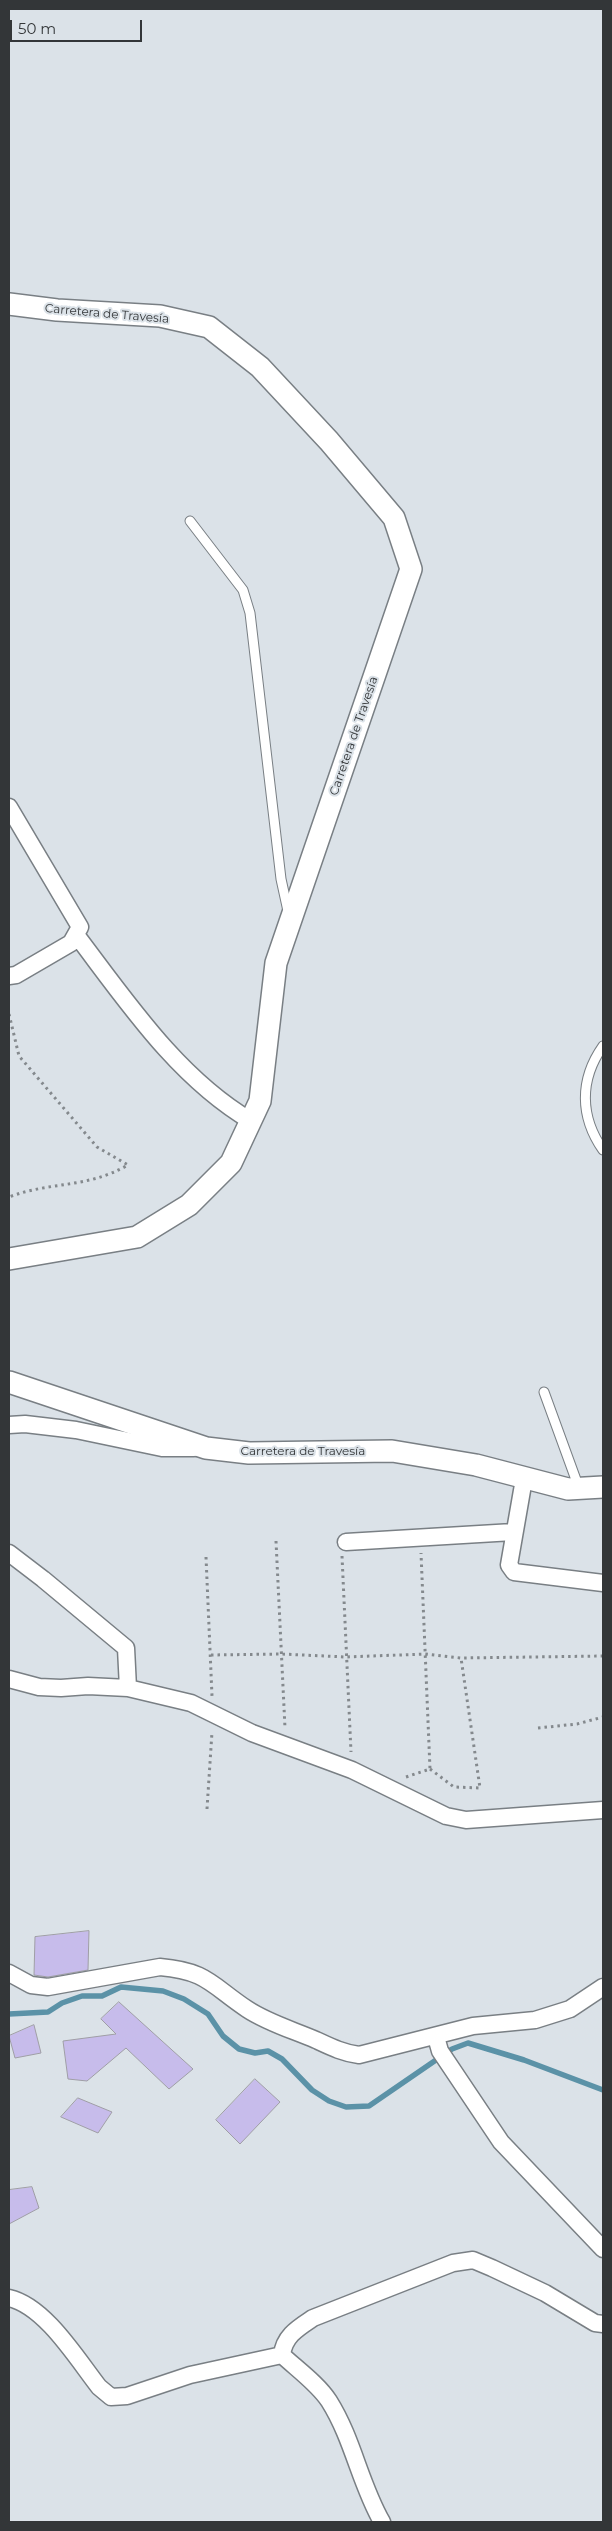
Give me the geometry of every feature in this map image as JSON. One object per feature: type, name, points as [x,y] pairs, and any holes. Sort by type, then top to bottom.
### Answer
[{"type":"street","name":"Carretera de Travesía","points":[[9,304],[57,310],[160,316],[209,327],[260,367],[329,441],[394,518],[411,570],[276,963],[260,1101],[231,1163],[189,1205],[136,1237],[9,1260]]},
{"type":"street","points":[[9,807],[80,927],[77,936],[70,943],[9,976]]},
{"type":"street","points":[[77,936],[138,1017],[182,1065],[224,1106],[250,1121]]},
{"type":"street","name":"Carretera de Travesía","points":[[9,1382],[206,1448],[249,1453],[392,1451],[476,1465],[568,1489],[603,1487]]},
{"type":"street","points":[[9,1425],[25,1424],[76,1430],[162,1448],[206,1448]]},
{"type":"street","points":[[524,1479],[513,1532],[509,1565],[514,1572],[603,1583]]},
{"type":"street","points":[[346,1542],[420,1536],[513,1532]]},
{"type":"street","points":[[9,1553],[43,1578],[126,1648],[128,1688]]},
{"type":"street","points":[[9,1679],[39,1687],[88,1686],[128,1688],[191,1703],[252,1733],[352,1770],[446,1816],[466,1820],[603,1810]]},
{"type":"street","points":[[9,1973],[30,1985],[48,1987],[160,1967],[178,1968],[198,1974],[215,1983],[246,2008],[266,2020],[342,2053],[359,2055],[438,2044],[473,2026],[535,2020],[570,2009],[603,1987]]},
{"type":"street","points":[[438,2044],[500,2142],[603,2248]]},
{"type":"street","points":[[282,2355],[283,2345],[293,2332],[313,2318],[453,2263],[474,2260],[545,2293],[595,2323],[603,2324]]},
{"type":"street","points":[[9,2298],[23,2304],[43,2317],[99,2387],[111,2397],[127,2396],[190,2375],[282,2355]]},
{"type":"street","points":[[282,2355],[328,2399],[342,2425],[358,2469],[382,2522]]},
{"type":"lane","points":[[190,521],[243,590],[250,613],[280,879],[291,921]]},
{"type":"lane","points":[[603,1046],[587,1080],[585,1113],[591,1133],[603,1150]]},
{"type":"lane","points":[[544,1392],[579,1489]]},
{"type":"path","points":[[9,1014],[18,1056],[98,1147],[128,1166],[110,1176],[76,1185],[30,1189],[9,1197]]},
{"type":"path","points":[[420,1536],[430,1769]]},
{"type":"path","points":[[276,1541],[286,1746]]},
{"type":"path","points":[[346,1542],[341,1559],[352,1770]]},
{"type":"path","points":[[206,1557],[213,1714],[207,1809]]},
{"type":"path","points":[[211,1655],[282,1654],[346,1657],[425,1654],[461,1658],[603,1656]]},
{"type":"path","points":[[430,1769],[454,1787],[480,1788],[461,1658]]},
{"type":"path","points":[[538,1728],[578,1724],[603,1718]]},
{"type":"path","points":[[382,1786],[430,1769]]},
{"type":"building","points":[[89,1931],[88,1970],[48,1977],[34,1975],[35,1937]]},
{"type":"building","points":[[119,2002],[193,2069],[169,2089],[126,2048],[87,2081],[68,2079],[63,2041],[116,2034],[101,2019]]},
{"type":"building","points":[[34,2025],[41,2053],[15,2058],[9,2036]]},
{"type":"building","points":[[255,2079],[280,2102],[240,2144],[216,2120]]},
{"type":"building","points":[[78,2098],[112,2112],[98,2133],[61,2117]]},
{"type":"building","points":[[32,2187],[39,2208],[9,2224],[9,2190]]},
{"type":"waterway","points":[[9,2014],[48,2012],[62,2003],[82,1996],[102,1996],[121,1987],[163,1991],[184,1999],[208,2014],[223,2036],[239,2049],[255,2053],[268,2051],[282,2059],[312,2090],[329,2101],[346,2107],[369,2106],[452,2049],[468,2043],[524,2060],[603,2090]]}]
